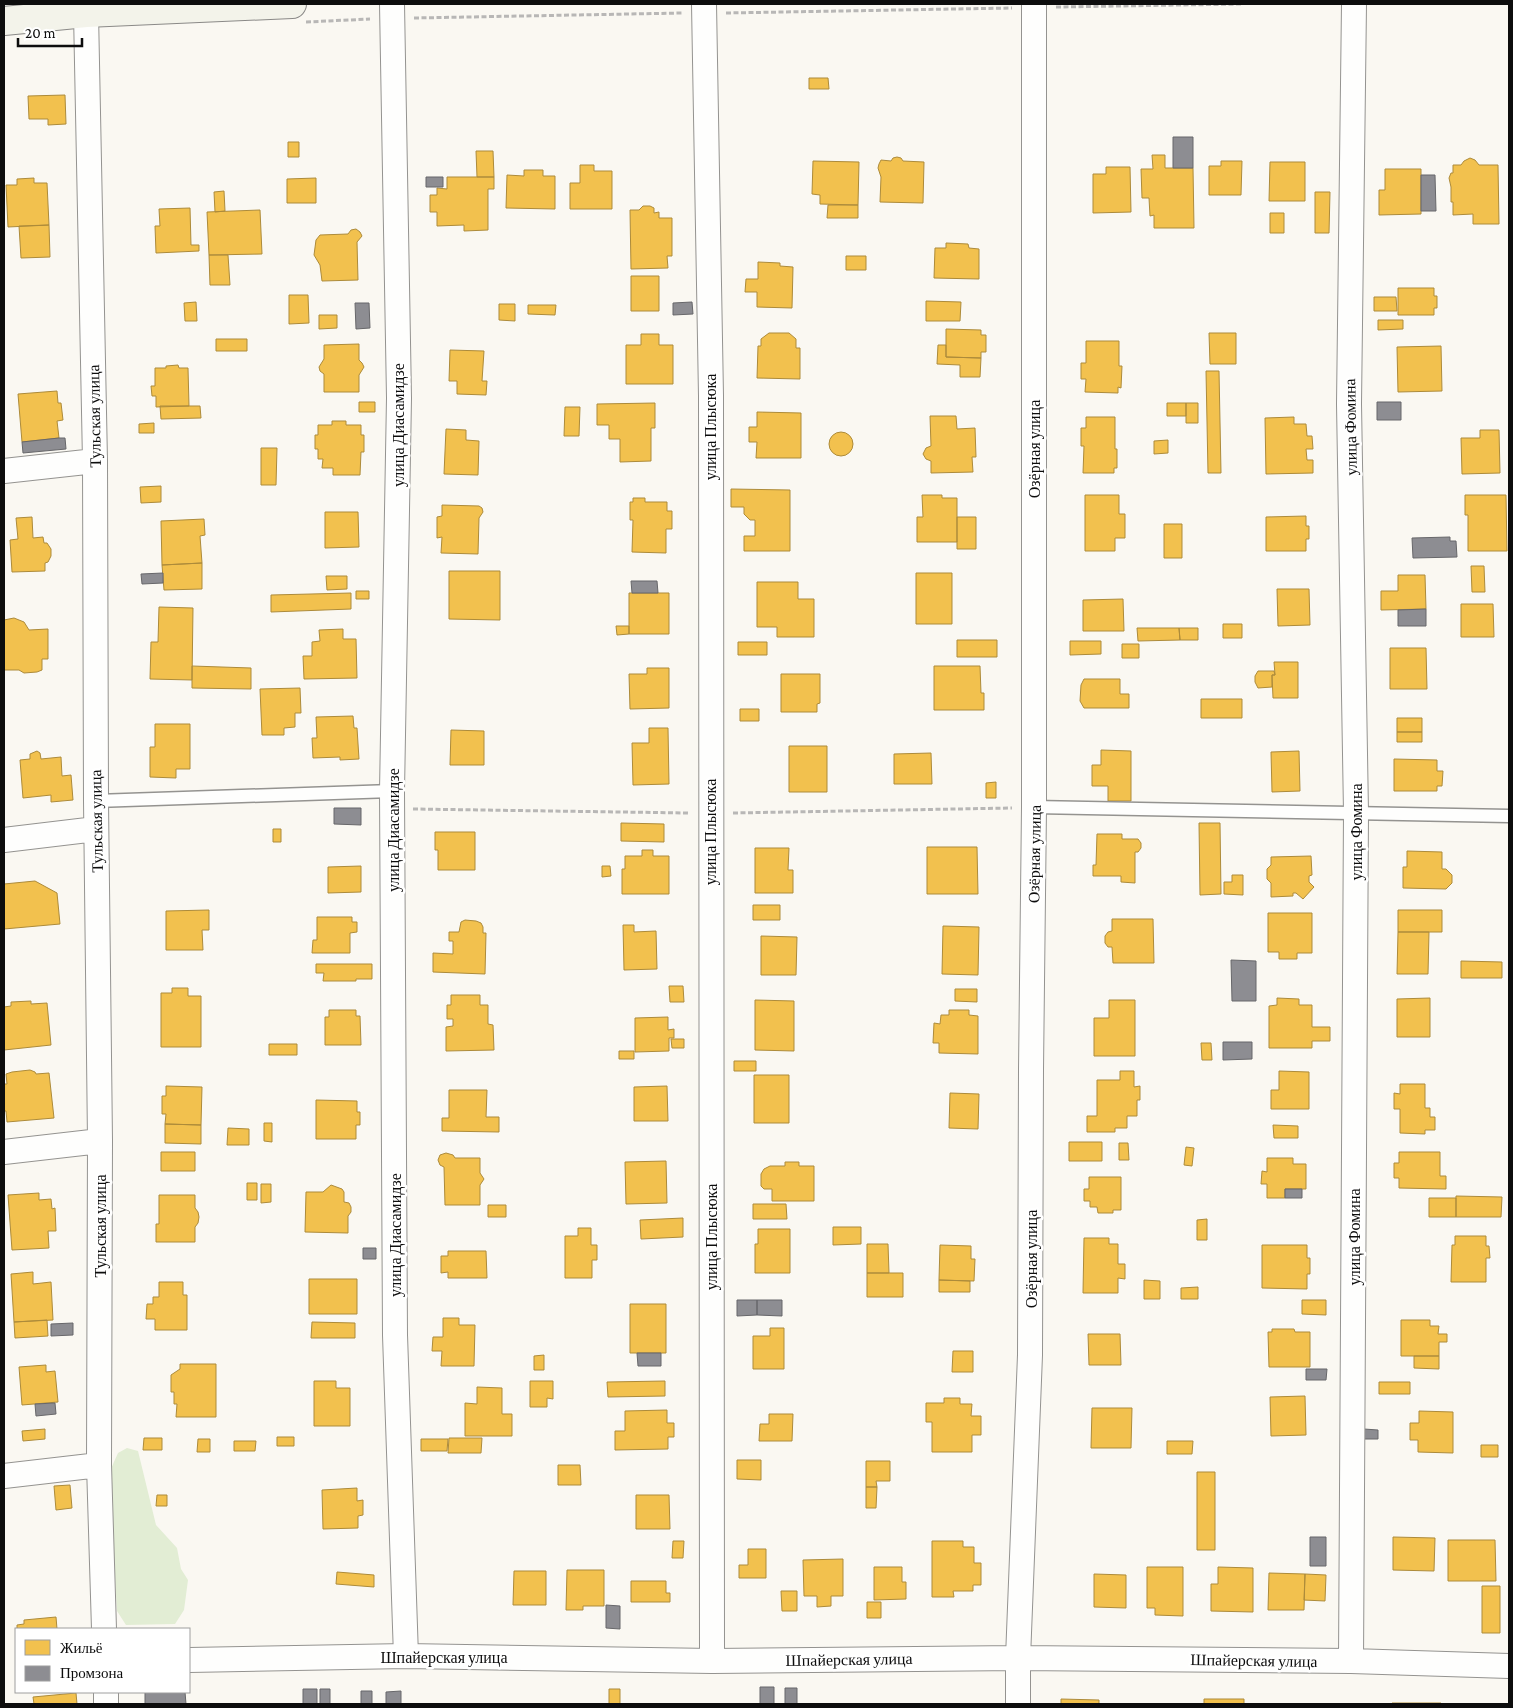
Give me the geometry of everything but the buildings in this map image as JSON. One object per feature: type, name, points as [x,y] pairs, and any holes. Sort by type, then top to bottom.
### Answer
[{"type":"main road","points":[[4,21],[86,13],[297,13]]},
{"type":"street","name":"улица Фомина","points":[[1351,1661],[1356,812],[1349,404],[1354,4]]},
{"type":"street","name":"Озёрная улица","points":[[1018,1704],[1018,1658],[1030,1356],[1034,807],[1034,6]]},
{"type":"street","name":"улица Плысюка","points":[[704,8],[710,396],[712,1661]]},
{"type":"street","name":"улица Диасамидзе","points":[[392,11],[399,398],[392,791],[395,1335],[406,1656]]},
{"type":"street","name":"Тульская улица","points":[[86,13],[95,461],[96,830],[100,1141],[99,1465],[104,1628]]},
{"type":"street","points":[[4,470],[95,461]]},
{"type":"street","points":[[4,840],[96,830]]},
{"type":"street","points":[[4,1152],[100,1141]]},
{"type":"street","points":[[4,1476],[99,1465]]},
{"type":"street","name":"Шпайерская улица","points":[[190,1660],[406,1656],[712,1661],[1018,1658],[1351,1661],[1509,1666]]},
{"type":"lane","points":[[96,801],[392,791]]},
{"type":"lane","points":[[1034,807],[1509,816]]},
{"type":"path","points":[[297,13],[1243,4]]},
{"type":"green space","points":[[127,1448],[138,1451],[156,1525],[177,1548],[181,1569],[188,1580],[184,1610],[175,1624],[126,1625],[117,1611],[109,1473],[118,1453]]}]
